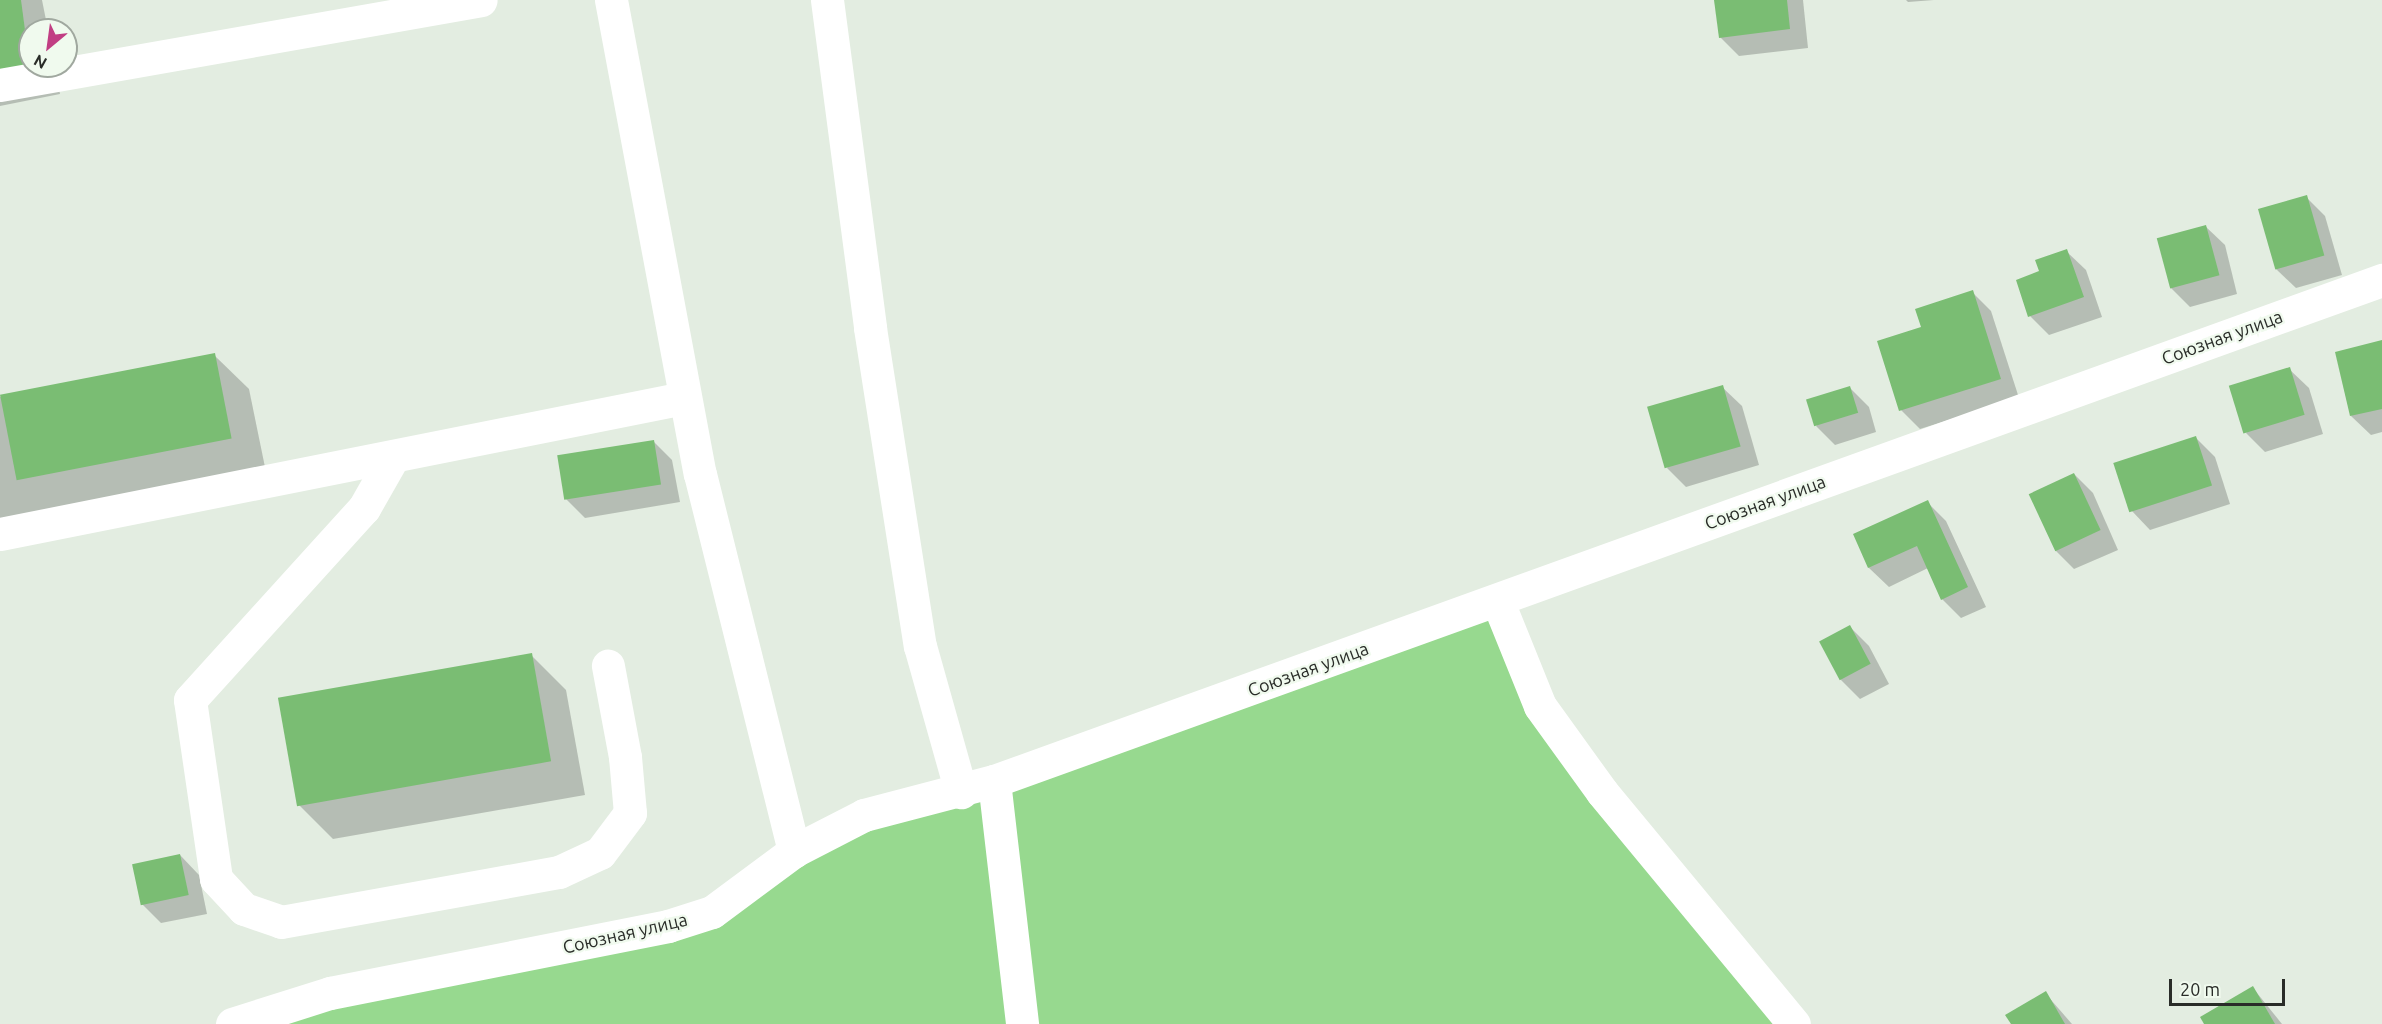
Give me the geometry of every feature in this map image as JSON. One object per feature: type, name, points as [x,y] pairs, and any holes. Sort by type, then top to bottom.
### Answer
[{"type":"street","points":[[0,85],[481,0]]},
{"type":"street","points":[[611,0],[684,398],[794,851]]},
{"type":"street","points":[[827,0],[870,328],[920,646],[961,792]]},
{"type":"street","name":"Союзная улица","points":[[232,1024],[330,993],[668,926],[712,912],[794,851],[864,815],[961,792],[994,781],[1498,602],[1894,454],[2382,280]]},
{"type":"street","points":[[0,534],[684,398]]},
{"type":"street","points":[[393,457],[364,508],[190,700],[216,879],[244,909],[281,922],[559,872],[600,853],[630,813],[625,757],[608,666]]},
{"type":"street","points":[[1498,602],[1540,706],[1602,792],[1794,1024]]},
{"type":"street","points":[[994,781],[1022,1024]]},
{"type":"green space","points":[[1498,602],[1540,706],[1794,1024],[232,1024],[668,926],[794,851]]},
{"type":"building","points":[[0,0],[21,0],[23,18],[18,18],[18,70],[0,73]]},
{"type":"building","points":[[1714,0],[1787,0],[1790,29],[1719,38]]},
{"type":"building","points":[[2307,195],[2324,256],[2275,270],[2258,209]]},
{"type":"building","points":[[2206,225],[2219,275],[2170,288],[2157,238]]},
{"type":"building","points":[[2067,249],[2084,297],[2028,317],[2016,280],[2039,271],[2035,260]]},
{"type":"building","points":[[1973,290],[2001,379],[1899,411],[1877,341],[1921,327],[1915,309]]},
{"type":"building","points":[[2382,340],[2382,409],[2350,416],[2335,352]]},
{"type":"building","points":[[215,353],[232,438],[17,480],[0,395]]},
{"type":"building","points":[[2290,367],[2305,415],[2243,434],[2229,386]]},
{"type":"building","points":[[1723,385],[1741,447],[1665,468],[1647,407]]},
{"type":"building","points":[[1850,386],[1858,413],[1814,426],[1806,399]]},
{"type":"building","points":[[2196,436],[2212,485],[2129,512],[2113,463]]},
{"type":"building","points":[[654,440],[661,484],[564,500],[557,455]]},
{"type":"building","points":[[2074,473],[2101,530],[2055,551],[2029,494]]},
{"type":"building","points":[[1928,500],[1968,587],[1941,600],[1917,546],[1868,568],[1853,534]]},
{"type":"building","points":[[1850,625],[1871,664],[1840,680],[1819,641]]},
{"type":"building","points":[[532,653],[551,761],[297,806],[278,698]]},
{"type":"building","points":[[180,854],[189,895],[141,905],[132,864]]},
{"type":"building","points":[[2253,986],[2275,1024],[2204,1024],[2200,1017]]},
{"type":"building","points":[[2046,991],[2065,1024],[2011,1024],[2005,1015]]}]
